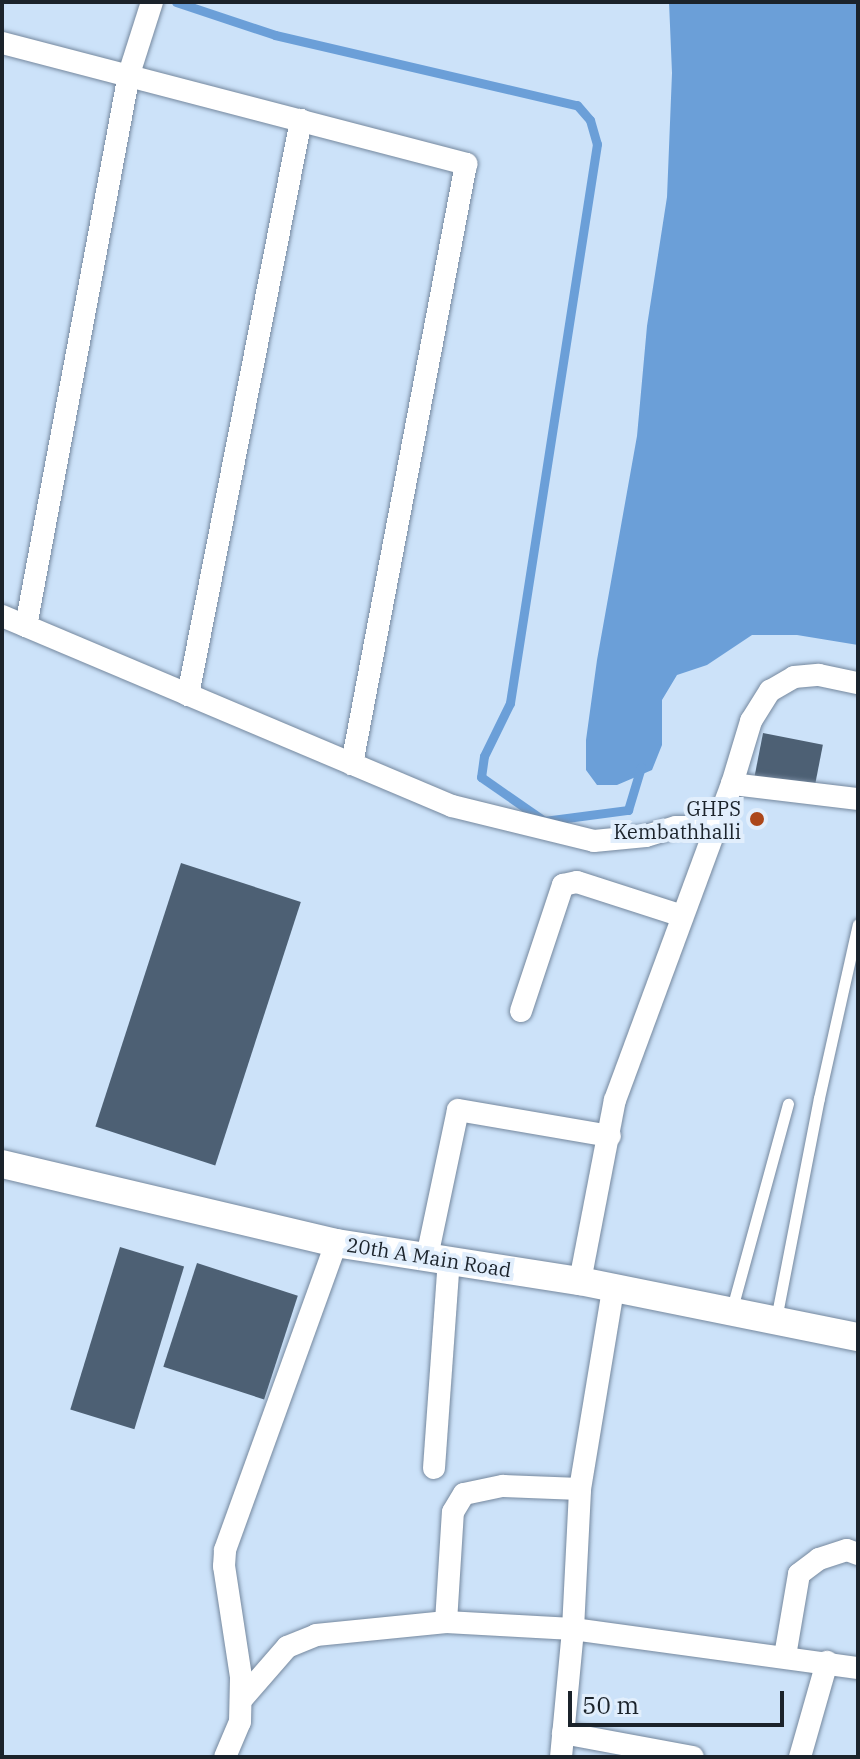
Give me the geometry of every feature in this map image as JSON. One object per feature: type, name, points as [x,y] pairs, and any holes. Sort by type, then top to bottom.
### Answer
[{"type":"street","points":[[26,626],[129,74],[152,2]]},
{"type":"street","points":[[3,50],[129,74],[466,164],[352,764]]},
{"type":"street","points":[[188,695],[301,120]]},
{"type":"street","points":[[2,616],[452,806],[594,841],[646,836],[676,827],[714,827]]},
{"type":"street","points":[[580,1281],[615,1100],[732,784],[751,721],[770,691],[794,677],[819,675],[858,683]]},
{"type":"street","points":[[732,784],[858,799]]},
{"type":"street","points":[[521,1011],[563,885],[577,882],[682,916]]},
{"type":"street","points":[[434,1468],[438,1259],[458,1110],[610,1136]]},
{"type":"street","name":"20th A Main Road","points":[[2,1164],[336,1243],[580,1281],[858,1337]]},
{"type":"street","points":[[225,1757],[240,1722],[241,1677],[224,1566],[225,1550],[336,1243]]},
{"type":"street","points":[[561,1757],[573,1629],[580,1489],[613,1289]]},
{"type":"street","points":[[446,1622],[453,1512],[464,1494],[503,1486],[580,1489]]},
{"type":"street","points":[[785,1656],[799,1574],[819,1559],[847,1550],[858,1554]]},
{"type":"street","points":[[241,1700],[287,1647],[316,1635],[446,1622],[573,1629],[858,1668]]},
{"type":"street","points":[[800,1757],[827,1662]]},
{"type":"street","points":[[563,1733],[693,1757]]},
{"type":"lane","points":[[776,1319],[819,1098],[858,924]]},
{"type":"lane","points":[[731,1313],[788,1104]]},
{"type":"water","points":[[669,2],[858,2],[858,645],[797,635],[752,635],[707,665],[677,675],[662,700],[662,745],[652,770],[617,785],[597,785],[586,770],[586,740],[637,436],[647,326],[667,197],[672,73]]},
{"type":"building","points":[[763,733],[823,745],[814,792],[754,780]]},
{"type":"building","points":[[181,863],[301,902],[215,1165],[95,1126]]},
{"type":"building","points":[[120,1247],[184,1267],[134,1429],[70,1410]]},
{"type":"building","points":[[197,1263],[298,1296],[264,1399],[163,1367]]},
{"type":"waterway","points":[[176,2],[275,35],[577,105],[590,120],[597,144],[510,703],[484,756],[481,777],[544,821],[628,810],[641,767]]},
{"type":"place","name":"GHPS Kembathhalli","points":[[757,819]]}]
